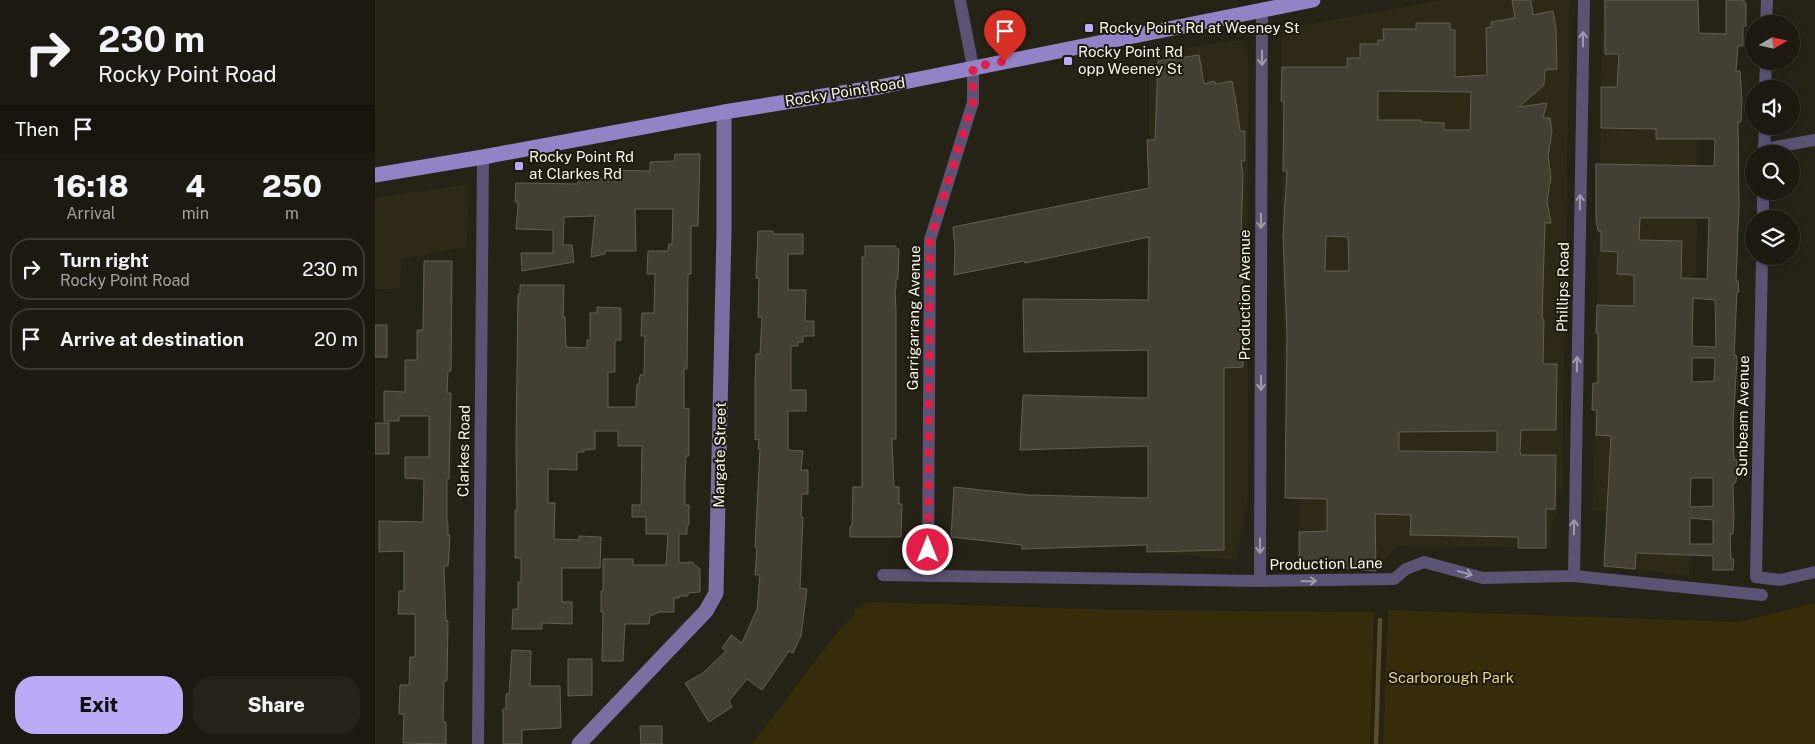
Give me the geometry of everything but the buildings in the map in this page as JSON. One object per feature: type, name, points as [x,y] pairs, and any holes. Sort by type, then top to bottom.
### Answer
[{"type":"main road","name":"Rocky Point Road","points":[[375,175],[724,112],[940,76],[973,67],[1313,0]]},
{"type":"street","name":"Garrigarrang Avenue","points":[[928,576],[930,240],[973,102],[973,67],[960,0]]},
{"type":"street","name":"Phillips Road","points":[[1573,576],[1584,0]]},
{"type":"street","points":[[1766,15],[1767,0]]},
{"type":"street","name":"Production Avenue","points":[[1260,581],[1262,10]]},
{"type":"street","name":"Margate Street","points":[[579,744],[706,612],[717,593],[724,242],[724,112]]},
{"type":"street","points":[[1794,145],[1815,140]]},
{"type":"street","name":"Clarkes Road","points":[[478,744],[483,157]]},
{"type":"street","name":"Sunbeam Avenue","points":[[1762,265],[1756,577],[1780,580],[1815,572]]},
{"type":"street","name":"Production Lane","points":[[883,575],[1260,581],[1393,579],[1405,569],[1424,562],[1483,578],[1573,576],[1761,595]]},
{"type":"shaded area","points":[[1442,0],[1570,0],[1562,490],[1557,491],[1557,513],[1552,523],[1551,548],[1397,546],[1376,571],[1299,565],[1299,500],[1285,498],[1281,108],[1282,29]]},
{"type":"shaded area","points":[[1603,0],[1699,0],[1697,218],[1689,576],[1605,565],[1607,511],[1593,511]]},
{"type":"shaded area","points":[[1240,40],[1248,53],[1248,497],[1236,560],[1147,552],[1149,53]]},
{"type":"shaded area","points":[[469,184],[467,247],[401,259],[400,288],[375,290],[375,198]]},
{"type":"green space","points":[[867,602],[1121,610],[1374,612],[1370,744],[752,744],[839,630],[854,615],[855,609],[859,609]]},
{"type":"green space","name":"Scarborough Park","points":[[1815,603],[1815,744],[1383,744],[1388,610],[1739,622]]},
{"type":"waterway","points":[[1376,744],[1380,620]]},
{"type":"place","name":"Rocky Point Rd at Weeney St","points":[[1089,28]]},
{"type":"place","name":"Rocky Point Rd opp Weeney St","points":[[1068,61]]},
{"type":"place","name":"Rocky Point Rd at Clarkes Rd","points":[[519,166]]},
{"type":"route","points":[[928,550],[930,240],[973,102],[973,67],[1005,61]]}]
